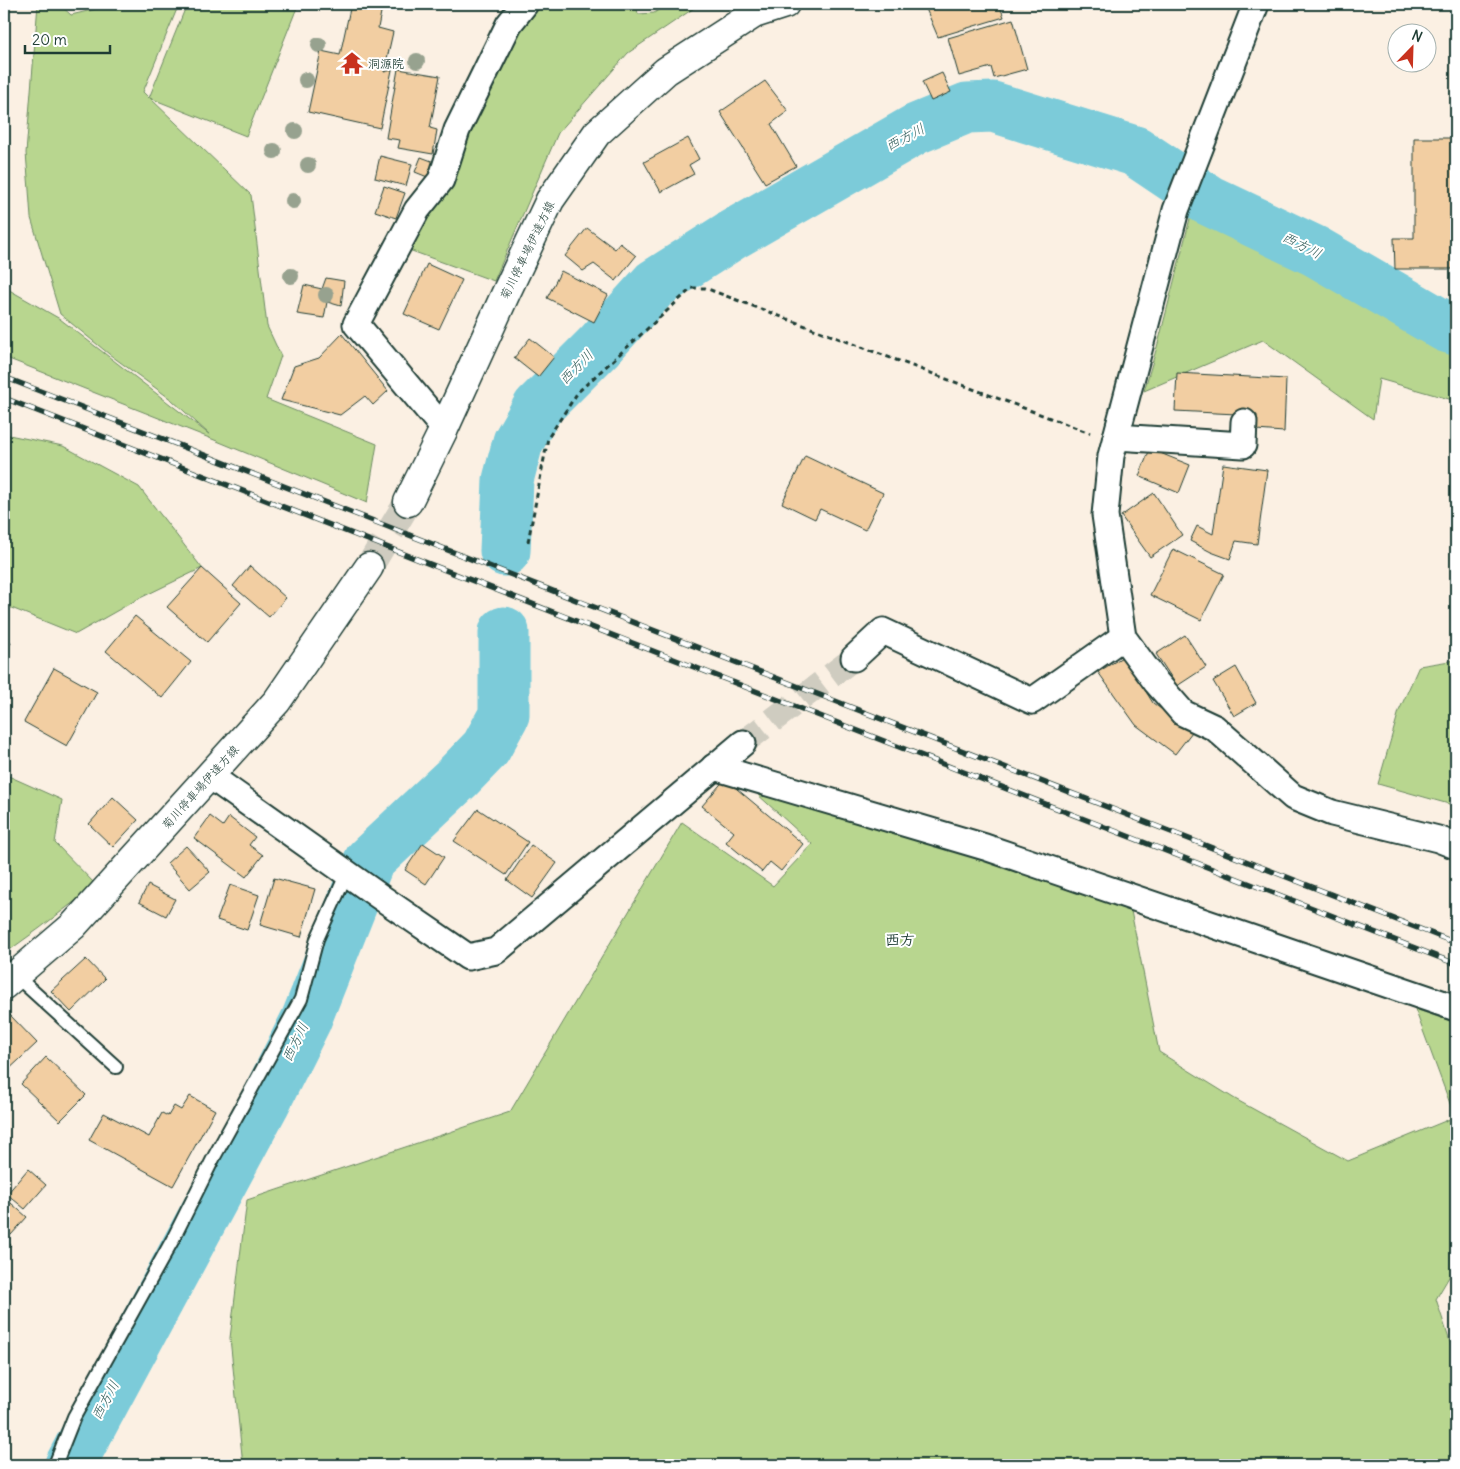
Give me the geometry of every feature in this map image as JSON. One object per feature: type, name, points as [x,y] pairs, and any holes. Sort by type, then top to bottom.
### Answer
[{"type":"main road","name":"菊川停車場伊達方線","points":[[408,502],[444,429],[550,200],[597,133],[666,70],[754,14],[785,4]]},
{"type":"main road","name":"菊川停車場伊達方線","points":[[9,980],[73,926],[277,701],[369,566]]},
{"type":"street","points":[[444,429],[356,324],[417,210],[441,180],[460,123],[509,24],[525,4]]},
{"type":"street","points":[[1256,4],[1176,210],[1111,456],[1104,515],[1123,637],[1156,682],[1183,713],[1215,728],[1293,797],[1332,813],[1438,839],[1456,846]]},
{"type":"street","points":[[1115,440],[1243,445],[1244,422]]},
{"type":"street","points":[[854,658],[883,631],[1032,702],[1123,637]]},
{"type":"street","points":[[210,776],[468,957],[496,951],[743,743]]},
{"type":"street","points":[[714,767],[994,850],[1456,1008]]},
{"type":"lane","points":[[55,1465],[74,1417],[173,1239],[214,1157],[301,999],[317,939],[348,874]]},
{"type":"lane","points":[[9,980],[116,1067]]},
{"type":"path","points":[[528,542],[548,438],[578,392],[692,288],[705,288],[1115,440]]},
{"type":"green space","points":[[38,4],[59,4],[71,15],[117,4],[179,4],[143,92],[149,98],[187,4],[298,5],[246,136],[150,98],[251,195],[267,326],[281,356],[266,399],[377,444],[367,503],[217,441],[4,357],[4,287],[60,319],[210,435],[172,400],[109,354],[60,314],[31,218],[26,153]]},
{"type":"green space","points":[[526,4],[636,4],[638,14],[654,13],[668,4],[700,4],[628,53],[558,133],[494,281],[398,246]]},
{"type":"green space","points":[[1192,211],[1293,249],[1445,336],[1456,339],[1456,401],[1379,379],[1373,419],[1263,340],[1144,391]]},
{"type":"green space","points":[[4,434],[63,446],[139,487],[202,568],[136,600],[76,634],[4,605]]},
{"type":"green space","points":[[1456,660],[1456,806],[1378,784],[1399,711],[1419,666]]},
{"type":"green space","points":[[734,773],[1130,906],[1159,1052],[1235,1099],[1348,1161],[1455,1117],[1415,1009],[1456,1023],[1456,1265],[1436,1299],[1451,1345],[1456,1344],[1456,1465],[243,1465],[230,1338],[247,1200],[510,1112],[682,822],[773,886],[812,844]]},
{"type":"green space","points":[[4,774],[62,800],[55,843],[96,885],[4,954]]},
{"type":"building","name":"洞源院","points":[[351,4],[370,4],[382,7],[378,28],[393,32],[384,72],[392,70],[380,128],[308,112],[321,51],[340,55]]},
{"type":"building","points":[[924,4],[999,4],[1004,17],[938,37]]},
{"type":"building","points":[[1013,19],[1027,69],[994,78],[991,67],[959,76],[948,38]]},
{"type":"building","points":[[398,69],[440,76],[430,128],[437,130],[433,154],[398,148],[400,140],[386,138]]},
{"type":"building","points":[[942,73],[951,92],[931,101],[922,82]]},
{"type":"building","points":[[765,81],[788,111],[771,124],[796,166],[765,183],[720,112]]},
{"type":"building","points":[[688,138],[699,159],[689,165],[694,174],[661,192],[644,162]]},
{"type":"building","points":[[1414,138],[1456,138],[1456,269],[1395,269],[1394,238],[1414,238]]},
{"type":"building","points":[[380,156],[412,164],[406,186],[375,178]]},
{"type":"building","points":[[421,157],[437,163],[430,178],[415,172]]},
{"type":"building","points":[[384,186],[405,193],[396,218],[375,211]]},
{"type":"building","points":[[587,228],[615,249],[620,243],[636,256],[616,281],[594,264],[583,271],[565,256]]},
{"type":"building","points":[[427,264],[462,280],[439,329],[404,314]]},
{"type":"building","points":[[561,271],[608,295],[594,322],[547,298]]},
{"type":"building","points":[[326,278],[344,281],[341,306],[327,302],[324,318],[297,314],[304,285],[322,289]]},
{"type":"building","points":[[342,334],[388,391],[373,405],[365,396],[340,415],[281,400],[294,366],[319,358]]},
{"type":"building","points":[[530,338],[554,357],[538,377],[514,358]]},
{"type":"building","points":[[1177,373],[1286,379],[1284,432],[1256,430],[1257,415],[1175,411]]},
{"type":"building","points":[[1150,449],[1190,465],[1179,493],[1139,476]]},
{"type":"building","points":[[805,456],[883,493],[865,530],[820,509],[815,519],[782,503]]},
{"type":"building","points":[[1223,464],[1267,470],[1257,544],[1236,541],[1230,559],[1190,541],[1197,526],[1213,534]]},
{"type":"building","points":[[1154,493],[1182,535],[1150,557],[1121,516]]},
{"type":"building","points":[[1173,549],[1224,574],[1201,620],[1150,595]]},
{"type":"building","points":[[250,566],[286,598],[269,617],[233,586]]},
{"type":"building","points":[[202,568],[241,603],[207,642],[167,607]]},
{"type":"building","points":[[135,616],[191,662],[162,698],[106,651]]},
{"type":"building","points":[[1185,635],[1206,667],[1177,686],[1156,654]]},
{"type":"building","points":[[4,639],[11,642],[4,657]]},
{"type":"building","points":[[1124,656],[1153,703],[1192,732],[1175,754],[1136,725],[1098,672]]},
{"type":"building","points":[[1236,667],[1256,703],[1234,716],[1213,681]]},
{"type":"building","points":[[54,668],[97,692],[67,746],[24,722]]},
{"type":"building","points":[[725,779],[803,844],[781,871],[770,862],[762,872],[726,842],[734,832],[702,806]]},
{"type":"building","points":[[113,797],[138,820],[113,847],[89,824]]},
{"type":"building","points":[[478,809],[528,842],[506,875],[454,841]]},
{"type":"building","points":[[210,816],[223,826],[229,817],[255,837],[249,845],[263,855],[246,877],[194,838]]},
{"type":"building","points":[[423,843],[444,857],[426,884],[405,870]]},
{"type":"building","points":[[531,845],[557,863],[532,898],[507,880]]},
{"type":"building","points":[[186,846],[210,872],[190,889],[167,863]]},
{"type":"building","points":[[274,878],[315,889],[301,937],[260,925]]},
{"type":"building","points":[[148,885],[175,899],[166,916],[139,902]]},
{"type":"building","points":[[230,885],[259,895],[247,930],[217,920]]},
{"type":"building","points":[[86,959],[105,979],[71,1012],[51,991]]},
{"type":"building","points":[[10,1015],[37,1043],[4,1074],[4,1021]]},
{"type":"building","points":[[46,1057],[86,1095],[60,1121],[21,1084]]},
{"type":"building","points":[[190,1096],[215,1110],[173,1186],[89,1140],[104,1113],[149,1137],[162,1113],[168,1116],[174,1106],[181,1110]]},
{"type":"building","points":[[28,1169],[46,1185],[25,1209],[7,1194]]},
{"type":"building","points":[[4,1197],[27,1217],[11,1235],[4,1229]]},
{"type":"building","points":[[4,1238],[11,1245],[4,1252]]},
{"type":"waterway","name":"西方川","points":[[505,551],[508,480],[518,442],[538,407],[599,346],[655,284],[732,235],[916,129],[967,108],[993,107],[1135,151],[1208,200],[1315,251],[1446,327],[1456,330]]},
{"type":"waterway","name":"西方川","points":[[70,1465],[264,1104],[306,1020],[369,861],[486,748],[504,715],[504,632]]},
{"type":"tunnel","points":[[369,567],[408,502]]},
{"type":"tunnel","points":[[743,743],[854,658]]},
{"type":"railway","points":[[4,377],[1456,943]]},
{"type":"railway","points":[[4,398],[1456,964]]},
{"type":"place","name":"洞源院","points":[[352,63]]},
{"type":"district","name":"西方","points":[[900,939]]}]
